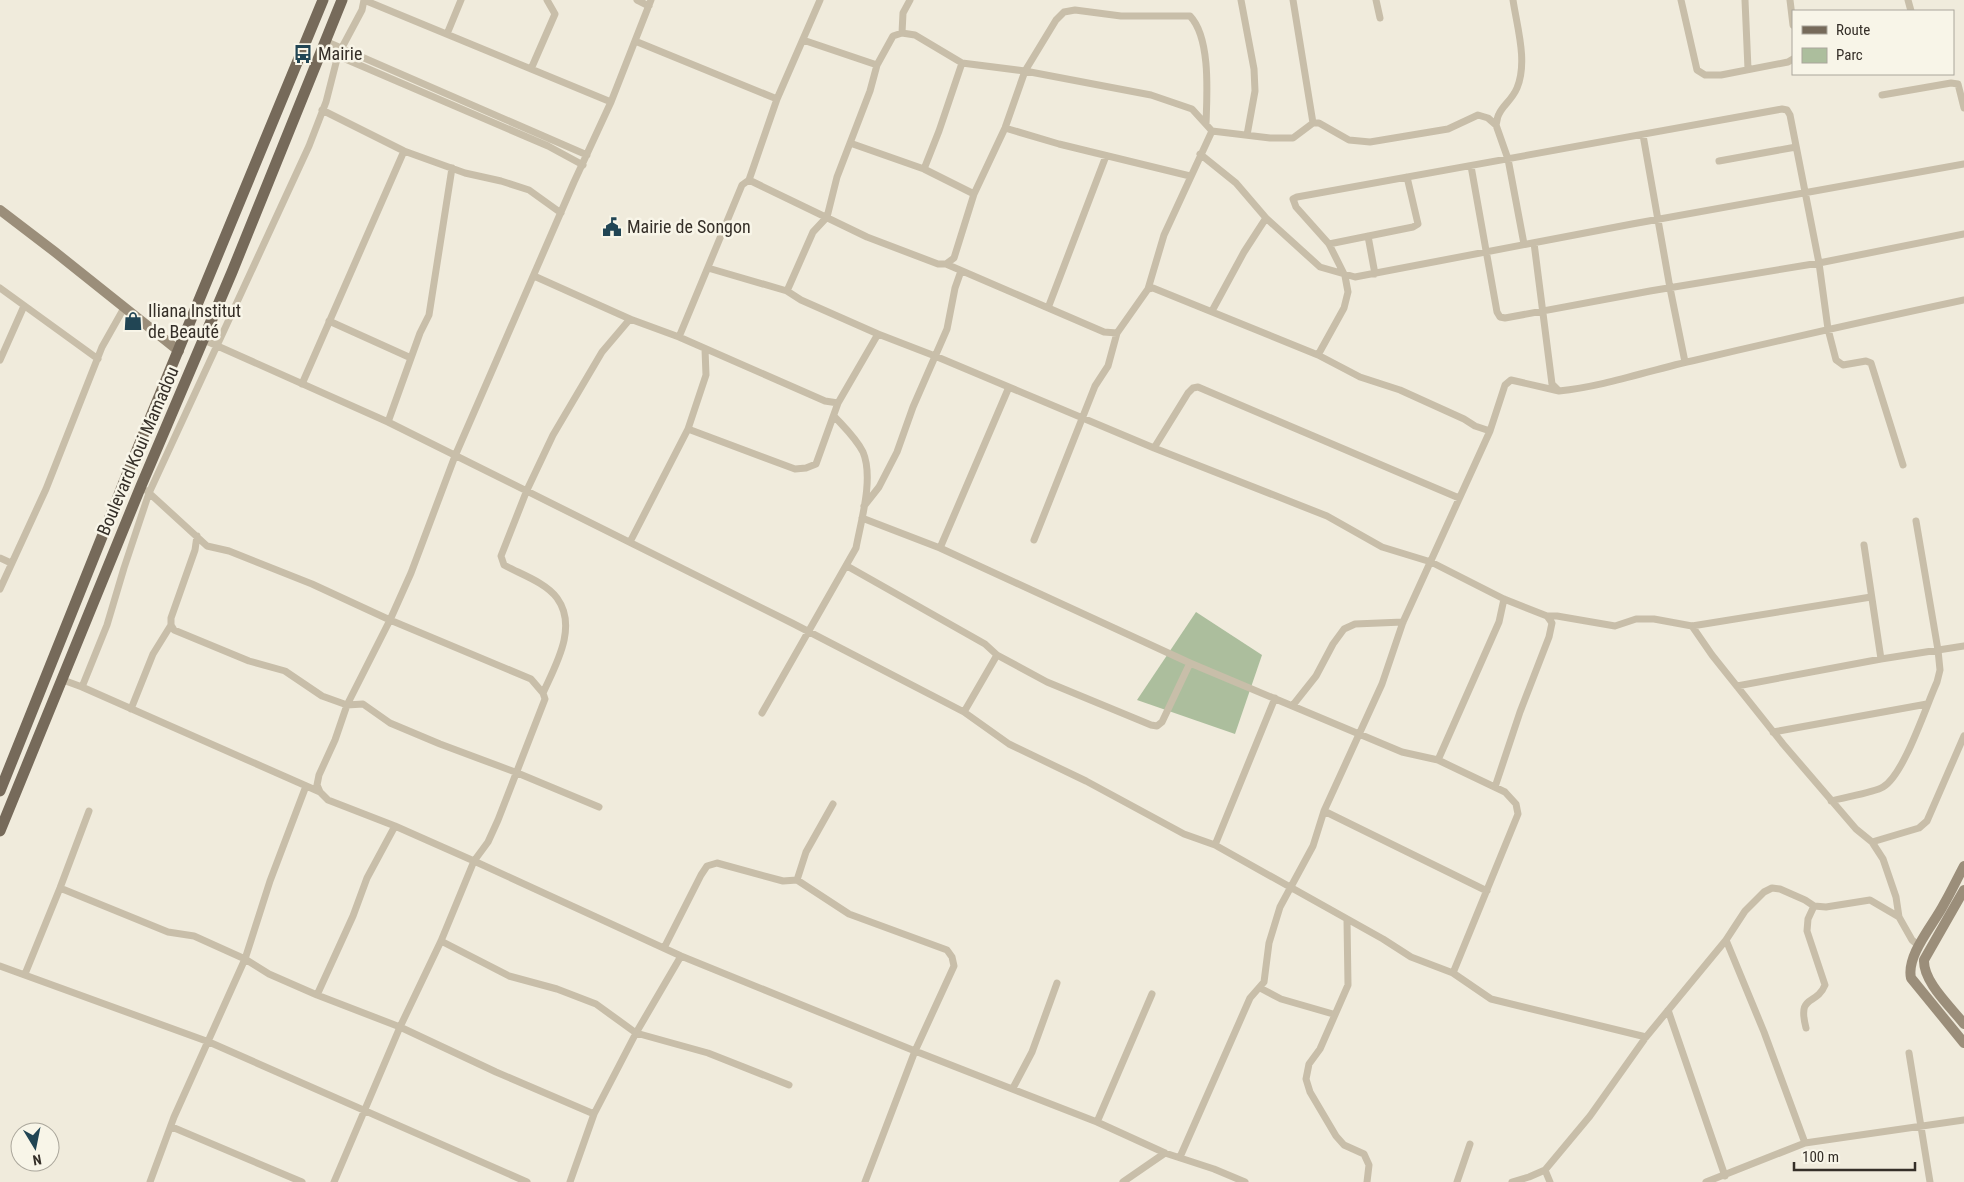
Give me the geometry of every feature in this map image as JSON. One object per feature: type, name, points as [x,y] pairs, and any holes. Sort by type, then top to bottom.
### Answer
[{"type":"main road","name":"Boulevard Koui Mamadou","points":[[0,791],[130,466],[323,0]]},
{"type":"main road","name":"Boulevard Koui Mamadou","points":[[0,831],[145,490],[195,360],[342,0]]},
{"type":"main road","points":[[178,351],[195,360]]},
{"type":"street","points":[[82,686],[107,625],[145,490],[216,347],[305,154],[326,102],[338,55],[362,10],[364,0],[611,102]]},
{"type":"street","points":[[447,34],[461,0]]},
{"type":"street","points":[[531,69],[555,14],[547,0]]},
{"type":"street","points":[[637,0],[650,3],[611,102],[455,456],[411,573],[348,705],[319,776],[317,785],[320,792],[328,800],[474,861],[681,956],[915,1051],[1097,1122],[1165,1153],[1214,1169],[1245,1182]]},
{"type":"street","points":[[679,337],[742,185],[749,180],[777,99],[820,0]]},
{"type":"street","points":[[902,33],[903,13],[910,0]]},
{"type":"street","points":[[1242,0],[1254,76],[1254,91],[1247,135]]},
{"type":"street","points":[[1293,0],[1313,123]]},
{"type":"street","points":[[1376,0],[1380,18]]},
{"type":"street","points":[[1496,125],[1499,114],[1517,88],[1520,75],[1520,47],[1513,0]]},
{"type":"street","points":[[1681,0],[1697,70],[1705,75],[1721,75],[1792,60]]},
{"type":"street","points":[[1745,0],[1748,69]]},
{"type":"street","points":[[1790,0],[1792,17]]},
{"type":"street","points":[[946,264],[954,258],[974,194],[1005,128],[1025,70],[1056,20],[1064,12],[1075,10],[1121,16],[1190,16],[1196,22],[1203,46],[1208,91],[1206,124]]},
{"type":"street","points":[[787,290],[813,232],[827,217],[837,177],[870,91],[877,65],[893,36],[902,33],[915,36],[962,62],[1025,70],[1150,95],[1192,109],[1212,130],[1270,138],[1293,138],[1313,123],[1319,123],[1349,140],[1370,142],[1448,129],[1478,115],[1488,118],[1496,125],[1508,159],[1524,244]]},
{"type":"street","points":[[803,40],[877,65]]},
{"type":"street","points":[[635,41],[777,99]]},
{"type":"street","points":[[323,45],[342,48],[587,155]]},
{"type":"street","points":[[323,45],[338,55],[548,146],[583,165]]},
{"type":"street","points":[[924,169],[962,62]]},
{"type":"street","points":[[1882,95],[1951,83],[1958,84],[1964,108]]},
{"type":"street","points":[[1318,355],[1344,308],[1348,292],[1345,276],[1329,244],[1296,207],[1293,199],[1782,109],[1787,110],[1790,115],[1819,263],[1828,329],[1836,360],[1844,365],[1866,361],[1871,364],[1903,465]]},
{"type":"street","points":[[322,110],[404,151],[465,174],[501,181],[529,190],[561,213]]},
{"type":"street","points":[[1005,128],[1106,156],[1190,176]]},
{"type":"street","points":[[1034,540],[1095,386],[1108,366],[1117,333],[1148,289],[1164,235],[1212,130]]},
{"type":"street","points":[[1643,134],[1685,362]]},
{"type":"street","points":[[850,144],[924,169],[974,194]]},
{"type":"street","points":[[1719,161],[1796,147]]},
{"type":"street","points":[[302,384],[404,151]]},
{"type":"street","points":[[1200,154],[1236,183],[1266,218],[1320,268],[1355,278],[1524,244],[1964,164]]},
{"type":"street","points":[[1048,308],[1106,156]]},
{"type":"street","points":[[1471,166],[1497,312],[1500,317],[1505,318],[1819,263],[1964,234]]},
{"type":"street","points":[[388,422],[429,315],[452,168]]},
{"type":"street","points":[[1329,244],[1413,228],[1418,224],[1407,177]]},
{"type":"street","points":[[749,180],[876,240],[938,264],[946,264],[1104,332],[1117,333]]},
{"type":"street","points":[[0,210],[178,351]]},
{"type":"street","points":[[1212,311],[1244,252],[1266,218]]},
{"type":"street","points":[[1368,236],[1376,274]]},
{"type":"street","points":[[1534,243],[1552,384],[1559,390]]},
{"type":"street","points":[[708,268],[787,290],[801,300],[878,334],[936,356],[1154,448],[1327,516],[1382,546],[1431,562],[1504,598],[1546,616],[1552,622],[1549,637],[1494,787]]},
{"type":"street","points":[[864,506],[879,487],[897,452],[913,406],[947,329],[955,288],[961,271]]},
{"type":"street","points":[[534,276],[630,319],[679,337],[825,401],[838,403]]},
{"type":"street","points":[[0,288],[98,359]]},
{"type":"street","points":[[1148,289],[1153,288],[1318,355],[1360,377],[1400,390],[1490,431]]},
{"type":"street","points":[[1180,1158],[1250,998],[1264,982],[1269,943],[1280,907],[1313,846],[1324,811],[1382,684],[1403,622],[1490,431],[1505,385],[1511,380],[1559,390],[1592,386],[1685,362],[1964,300]]},
{"type":"street","points":[[0,360],[24,306]]},
{"type":"street","points":[[0,589],[46,489],[98,359],[124,308]]},
{"type":"street","points":[[543,692],[564,647],[566,621],[556,597],[545,587],[504,565],[502,556],[527,490],[553,436],[595,362],[630,319]]},
{"type":"street","points":[[329,321],[411,358]]},
{"type":"street","points":[[688,429],[795,470],[816,464],[838,403],[878,334]]},
{"type":"street","points":[[204,340],[216,347],[388,422],[808,632],[964,712],[1009,744],[1086,781],[1184,834],[1215,845],[1383,939],[1411,957],[1453,973],[1491,998],[1539,1012],[1646,1037]]},
{"type":"street","points":[[630,542],[688,429],[706,375],[704,349]]},
{"type":"street","points":[[940,548],[1009,387]]},
{"type":"street","points":[[1154,448],[1188,393],[1193,388],[1198,387],[1459,498]]},
{"type":"street","points":[[762,713],[856,548],[868,471],[863,453],[854,438],[834,416]]},
{"type":"street","points":[[145,490],[207,546],[229,551],[312,584],[390,620],[531,679],[543,692],[545,699],[515,772],[508,796],[488,842],[474,861],[334,1182]]},
{"type":"street","points":[[862,518],[940,548],[1190,662],[1293,706],[1402,752],[1438,760],[1504,792],[1516,804],[1518,814],[1453,973]]},
{"type":"street","points":[[1831,801],[1883,788],[1893,779],[1905,758],[1937,682],[1940,670],[1938,650],[1916,521]]},
{"type":"street","points":[[131,709],[153,654],[170,625],[195,550],[197,536]]},
{"type":"street","points":[[1864,545],[1881,659]]},
{"type":"street","points":[[0,558],[12,563]]},
{"type":"street","points":[[847,566],[985,644],[997,655],[1047,682],[1151,725],[1157,726],[1162,722],[1190,662]]},
{"type":"street","points":[[1546,616],[1557,616],[1615,626],[1636,619],[1654,619],[1692,626],[1871,597]]},
{"type":"street","points":[[1438,760],[1499,622],[1504,598]]},
{"type":"street","points":[[1293,706],[1316,676],[1333,644],[1344,629],[1355,624],[1403,622]]},
{"type":"street","points":[[170,625],[180,634],[249,661],[285,671],[322,696],[348,705],[362,704],[390,723],[599,807]]},
{"type":"street","points":[[1692,626],[1712,655],[1773,732],[1856,829],[1872,842],[1883,859],[1896,897],[1899,917],[1912,940],[1919,946]]},
{"type":"street","points":[[1737,686],[1881,659],[1964,646]]},
{"type":"street","points":[[964,712],[997,655]]},
{"type":"street","points":[[63,680],[82,686],[320,792]]},
{"type":"street","points":[[1215,845],[1275,698]]},
{"type":"street","points":[[1773,732],[1928,704]]},
{"type":"street","points":[[1872,842],[1919,828],[1927,821],[1964,736]]},
{"type":"street","points":[[150,1182],[172,1127],[174,1117],[245,959],[270,881],[306,786]]},
{"type":"street","points":[[797,880],[806,852],[833,804]]},
{"type":"street","points":[[25,974],[60,888],[88,811]]},
{"type":"street","points":[[1324,811],[1486,891]]},
{"type":"street","points":[[317,995],[353,916],[367,878],[394,826]]},
{"type":"street","points":[[664,948],[707,866],[717,863],[784,881],[797,880],[849,914],[947,950],[952,957],[954,966],[915,1051],[865,1182]]},
{"type":"street","points":[[1964,866],[1944,906],[1919,946],[1909,969],[1911,978],[1964,1043]]},
{"type":"street","points":[[60,888],[168,932],[194,936],[245,959],[269,974],[400,1027],[496,1072],[594,1114]]},
{"type":"street","points":[[1512,1182],[1545,1170],[1590,1116],[1646,1037],[1726,940],[1745,911],[1764,892],[1772,888],[1780,889],[1814,906],[1826,907],[1870,900],[1899,917]]},
{"type":"street","points":[[1964,890],[1924,960],[1924,968],[1925,974],[1932,984],[1964,1024]]},
{"type":"street","points":[[1806,1028],[1802,1015],[1803,1008],[1807,1002],[1822,993],[1825,985],[1807,931],[1808,919],[1814,906]]},
{"type":"street","points":[[1347,920],[1348,984],[1320,1049],[1309,1064],[1306,1079],[1310,1092],[1336,1136],[1344,1145],[1364,1154],[1369,1166],[1367,1182]]},
{"type":"street","points":[[1726,940],[1764,1032],[1804,1143]]},
{"type":"street","points":[[440,942],[509,976],[557,988],[596,1004],[636,1033],[708,1053],[789,1085]]},
{"type":"street","points":[[570,1182],[594,1114],[636,1033],[681,956]]},
{"type":"street","points":[[0,966],[209,1042],[527,1182]]},
{"type":"street","points":[[1013,1088],[1032,1052],[1057,983]]},
{"type":"street","points":[[1260,988],[1281,999],[1334,1014]]},
{"type":"street","points":[[1097,1122],[1152,994]]},
{"type":"street","points":[[1668,1010],[1725,1176]]},
{"type":"street","points":[[1909,1053],[1930,1182]]},
{"type":"street","points":[[1706,1182],[1804,1143],[1964,1120]]},
{"type":"street","points":[[172,1127],[302,1182]]},
{"type":"street","points":[[1457,1182],[1470,1144]]},
{"type":"street","points":[[1124,1182],[1165,1153]]},
{"type":"street","points":[[1545,1170],[1550,1182]]},
{"type":"green space","points":[[1196,612],[1262,655],[1235,734],[1137,700]]},
{"type":"place","name":"Mairie","points":[[303,54]]},
{"type":"place","name":"Mairie de Songon","points":[[612,227]]},
{"type":"place","name":"Iliana Institut de Beauté","points":[[133,321]]}]
